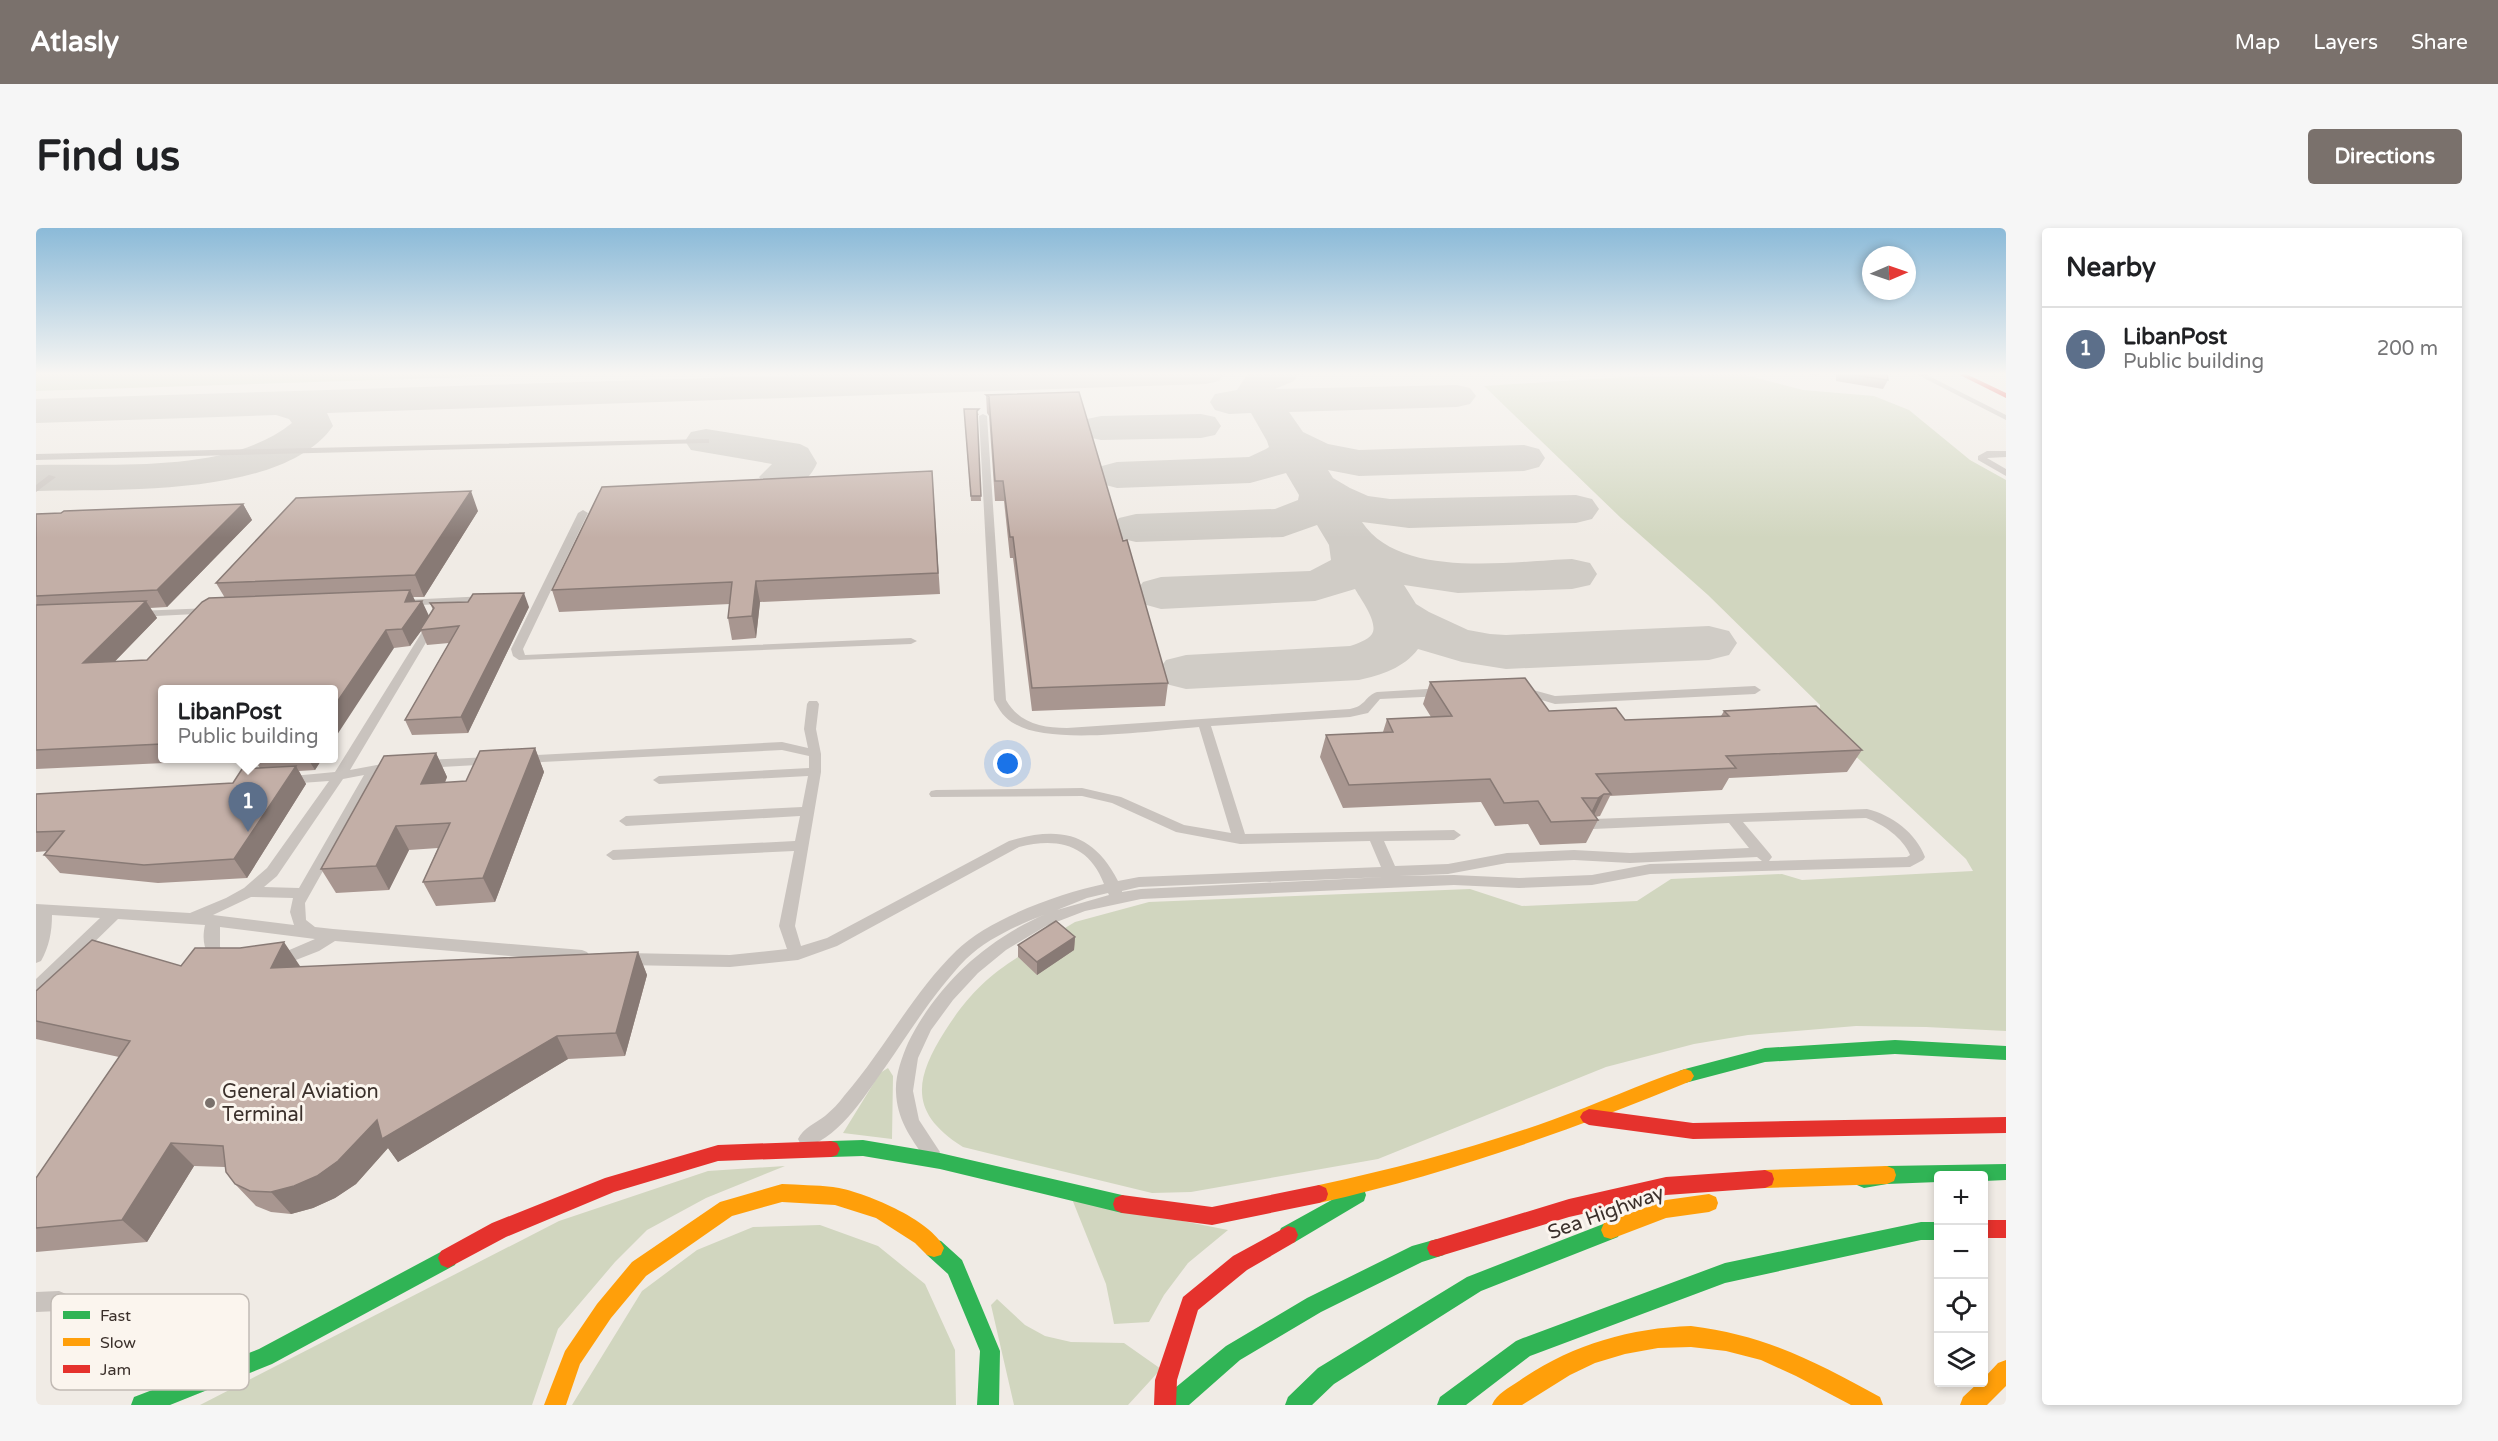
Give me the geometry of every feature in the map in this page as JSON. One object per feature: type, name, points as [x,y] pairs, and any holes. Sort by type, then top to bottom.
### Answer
[{"type":"main road","points":[[249,1363],[265,1357],[499,1230],[612,1184],[718,1153],[863,1148],[940,1161],[1136,1207],[1212,1216],[1376,1183],[1585,1116],[1697,1071],[1765,1055],[1895,1047],[2006,1053]]},
{"type":"main road","points":[[1585,1116],[1694,1131],[2006,1125]]},
{"type":"main road","points":[[1172,1405],[1233,1353],[1314,1305],[1419,1252],[1569,1208],[1666,1186],[1768,1179],[2006,1172]]},
{"type":"main road","points":[[1771,1193],[1887,1175]]},
{"type":"main road","points":[[1165,1405],[1166,1380],[1190,1304],[1240,1263],[1376,1183]]},
{"type":"main road","points":[[555,1405],[572,1358],[604,1311],[639,1269],[727,1208],[782,1193],[835,1196],[881,1211],[922,1236],[955,1267],[990,1351],[988,1405]]},
{"type":"main road","name":"Sea Highway","points":[[1296,1405],[1326,1376],[1474,1284],[1666,1209],[1724,1200]]},
{"type":"main road","points":[[1988,1229],[2006,1228]]},
{"type":"main road","points":[[1448,1405],[1523,1348],[1725,1273],[1934,1231]]},
{"type":"main road","points":[[1503,1405],[1569,1363],[1638,1339],[1695,1337],[1745,1345],[1819,1376],[1872,1405]]},
{"type":"main road","points":[[1971,1405],[2006,1371]]},
{"type":"main road","points":[[142,1405],[180,1390]]},
{"type":"lane","points":[[984,428],[1000,700],[1004,708],[1019,722],[1054,732],[1204,723],[1358,712],[1364,710],[1373,699],[1384,694],[1460,692]]},
{"type":"lane","points":[[36,457],[706,441]]},
{"type":"lane","points":[[2006,454],[1987,454],[1981,458],[2006,473]]},
{"type":"lane","points":[[36,489],[52,477]]},
{"type":"lane","points":[[583,513],[536,597],[517,653],[523,658],[911,641]]},
{"type":"lane","points":[[389,603],[495,599]]},
{"type":"lane","points":[[130,614],[224,610]]},
{"type":"lane","points":[[190,918],[211,911],[249,892],[272,872],[360,744],[433,622]]},
{"type":"lane","points":[[1505,690],[1530,691],[1555,700],[1755,690]]},
{"type":"lane","points":[[798,954],[792,945],[787,926],[815,772],[815,754],[810,729],[813,704]]},
{"type":"lane","points":[[1204,723],[1240,839]]},
{"type":"lane","points":[[269,781],[337,776],[410,765],[782,746],[815,754]]},
{"type":"lane","points":[[313,933],[298,921],[296,913],[302,893],[374,769]]},
{"type":"lane","points":[[659,780],[815,772]]},
{"type":"lane","points":[[936,794],[1082,792],[1116,800],[1181,829],[1240,839],[1454,835]]},
{"type":"lane","points":[[626,821],[808,811]]},
{"type":"lane","points":[[1392,877],[1519,883],[1610,877],[1650,869],[1910,861],[1918,857],[1914,849],[1888,822],[1875,815],[1593,824]]},
{"type":"lane","points":[[1733,819],[1772,866]]},
{"type":"lane","points":[[1375,837],[1392,877]]},
{"type":"lane","points":[[36,957],[44,933],[41,909],[190,918],[333,935],[606,958],[745,961],[798,954],[832,942],[1014,844],[1036,838],[1060,838],[1089,850],[1101,864],[1115,892]]},
{"type":"lane","points":[[613,855],[801,846]]},
{"type":"lane","points":[[783,1151],[818,1132],[851,1101],[935,984],[962,954],[1003,926],[1085,893],[1141,894],[1392,877],[1507,858],[1596,856],[1630,858],[1761,852]]},
{"type":"lane","points":[[1596,856],[1610,877]]},
{"type":"lane","points":[[249,892],[302,893]]},
{"type":"lane","points":[[940,1161],[915,1132],[903,1097],[908,1062],[923,1030],[952,990],[1005,942],[1033,926],[1115,892]]},
{"type":"lane","points":[[36,989],[114,914]]},
{"type":"lane","points":[[214,921],[209,935],[211,947],[218,957],[241,964]]},
{"type":"lane","points":[[260,964],[293,957],[333,935]]},
{"type":"lane","points":[[36,1302],[51,1301]]},
{"type":"green space","points":[[1528,428],[1931,428],[1970,460],[2006,480],[2006,1031],[1856,1026],[1748,1035],[1694,1044],[1606,1067],[1378,1159],[1191,1192],[1152,1193],[963,1147],[945,1134],[933,1121],[925,1108],[922,1095],[927,1065],[945,1031],[977,990],[1018,957],[1037,974],[1055,934],[1075,922],[1149,902],[1470,889],[1522,906],[1637,901],[1671,879],[1782,874],[1802,880],[1973,871],[1966,859],[1819,722],[1820,705],[1708,595],[1621,518]]},
{"type":"green space","points":[[888,1068],[893,1076],[892,1139],[843,1133],[880,1073]]},
{"type":"green space","points":[[785,1166],[706,1198],[647,1230],[615,1262],[558,1329],[532,1405],[200,1405],[229,1390],[249,1390],[249,1380],[559,1221],[708,1171]]},
{"type":"green space","points":[[1072,1199],[1228,1230],[1188,1263],[1164,1295],[1149,1322],[1114,1324],[1106,1284]]},
{"type":"green space","points":[[820,1225],[878,1246],[925,1284],[955,1350],[956,1405],[572,1405],[642,1291],[697,1250],[753,1227]]},
{"type":"green space","points":[[997,1299],[1025,1325],[1045,1336],[1071,1342],[1124,1343],[1161,1369],[1128,1405],[1014,1405],[991,1305]]},
{"type":"building","points":[[966,428],[978,428],[981,496],[971,496]]},
{"type":"building","points":[[991,428],[1090,428],[1123,541],[1127,540],[1168,683],[1032,688],[1013,537],[1010,537],[1003,481],[995,481]]},
{"type":"building","points":[[932,471],[938,573],[756,581],[752,616],[728,618],[732,582],[552,590],[602,487]]},
{"type":"building","points":[[471,491],[415,575],[216,583],[296,498]]},
{"type":"building","points":[[243,504],[157,590],[36,596],[36,514]]},
{"type":"building","points":[[410,590],[405,602],[422,601],[402,629],[386,630],[338,701],[338,685],[158,685],[158,744],[36,750],[36,605],[146,601],[83,663],[147,660],[202,602],[209,598]]},
{"type":"building","points":[[524,593],[461,717],[405,720],[459,626],[420,630],[434,608],[430,603],[468,602],[473,594]]},
{"type":"building","points":[[1525,678],[1549,711],[1616,708],[1625,720],[1729,716],[1724,711],[1816,706],[1862,750],[1726,756],[1736,768],[1596,774],[1611,794],[1604,794],[1598,798],[1582,798],[1598,820],[1551,822],[1538,801],[1504,803],[1490,779],[1349,785],[1326,735],[1393,732],[1387,719],[1452,716],[1430,682]]},
{"type":"building","points":[[535,748],[483,878],[423,882],[450,823],[396,826],[376,866],[321,869],[384,756],[436,753],[421,784],[466,781],[480,751]]},
{"type":"building","points":[[296,766],[234,859],[144,865],[44,855],[64,831],[36,832],[36,794],[233,783],[242,769]]},
{"type":"building","points":[[1056,921],[1075,937],[1037,962],[1018,945]]},
{"type":"building","name":"General Aviation Terminal","points":[[92,940],[181,966],[195,948],[240,948],[284,942],[271,968],[638,952],[616,1033],[557,1036],[382,1139],[377,1120],[338,1161],[317,1176],[294,1186],[271,1192],[250,1191],[235,1184],[226,1172],[223,1146],[171,1143],[122,1220],[36,1228],[36,1178],[130,1041],[36,1021],[36,991]]},
{"type":"taxiway","points":[[36,478],[142,476],[223,468],[259,459],[290,445],[311,428]]},
{"type":"taxiway","points":[[1280,428],[1288,441]]},
{"type":"taxiway","points":[[706,441],[785,453],[793,457],[796,463],[793,469],[781,477]]},
{"type":"taxiway","points":[[1117,475],[1250,470],[1281,458],[1290,450],[1288,441]]},
{"type":"taxiway","points":[[1288,441],[1318,489]]},
{"type":"taxiway","points":[[1288,441],[1316,455],[1359,463],[1524,458]]},
{"type":"taxiway","points":[[1318,489],[1317,487],[1352,506],[1390,513],[1429,514],[1576,509]]},
{"type":"taxiway","points":[[1136,528],[1283,523],[1315,509],[1320,502],[1321,495],[1318,489]]},
{"type":"taxiway","points":[[1318,489],[1353,545]]},
{"type":"taxiway","points":[[1161,593],[1315,586],[1338,578],[1352,567],[1356,562],[1353,545]]},
{"type":"taxiway","points":[[1353,545],[1377,560],[1402,569],[1430,575],[1487,578],[1572,574]]},
{"type":"taxiway","points":[[1353,545],[1397,615]]},
{"type":"taxiway","points":[[1186,672],[1359,663],[1384,651],[1395,642],[1400,628],[1397,615]]},
{"type":"taxiway","points":[[1397,615],[1436,637],[1462,645],[1506,652],[1709,643]]},
{"type":"traffic: fast","points":[[1685,1076],[1765,1055],[1895,1047],[2006,1053]]},
{"type":"traffic: fast","points":[[831,1149],[863,1148],[940,1161],[1122,1204]]},
{"type":"traffic: fast","points":[[1864,1179],[1887,1175],[2006,1172]]},
{"type":"traffic: fast","points":[[1288,1235],[1357,1195]]},
{"type":"traffic: fast","points":[[1296,1405],[1326,1376],[1474,1284],[1611,1230]]},
{"type":"traffic: fast","points":[[1448,1405],[1523,1348],[1725,1273],[1921,1231],[1934,1231]]},
{"type":"traffic: fast","points":[[934,1248],[955,1267],[990,1351],[988,1405]]},
{"type":"traffic: fast","points":[[1172,1405],[1233,1353],[1314,1305],[1419,1253],[1437,1248]]},
{"type":"traffic: fast","points":[[249,1363],[265,1357],[448,1258]]},
{"type":"traffic: fast","points":[[142,1405],[180,1390]]},
{"type":"traffic: slow","points":[[1319,1194],[1459,1159],[1596,1112],[1685,1076]]},
{"type":"traffic: slow","points":[[1765,1179],[1887,1175]]},
{"type":"traffic: slow","points":[[555,1405],[572,1358],[604,1311],[639,1269],[727,1208],[782,1193],[835,1196],[881,1211],[922,1236],[934,1248]]},
{"type":"traffic: slow","points":[[1611,1230],[1666,1209],[1709,1203]]},
{"type":"traffic: slow","points":[[1503,1405],[1562,1367],[1593,1353],[1625,1343],[1658,1338],[1691,1337],[1726,1341],[1761,1350],[1804,1368],[1872,1405]]},
{"type":"traffic: slow","points":[[1971,1405],[2006,1371]]},
{"type":"traffic: jam","points":[[1589,1117],[1693,1131],[2006,1125]]},
{"type":"traffic: jam","points":[[448,1258],[499,1230],[612,1184],[718,1153],[831,1149]]},
{"type":"traffic: jam","points":[[1437,1248],[1569,1208],[1666,1186],[1765,1179]]},
{"type":"traffic: jam","points":[[1122,1204],[1212,1216],[1319,1194]]},
{"type":"traffic: jam","points":[[1988,1229],[2006,1229]]},
{"type":"traffic: jam","points":[[1165,1405],[1166,1380],[1190,1304],[1240,1263],[1288,1235]]},
{"type":"place","name":"LibanPost","points":[[248,832]]},
{"type":"place","name":"General Aviation Terminal","points":[[210,1103]]}]
